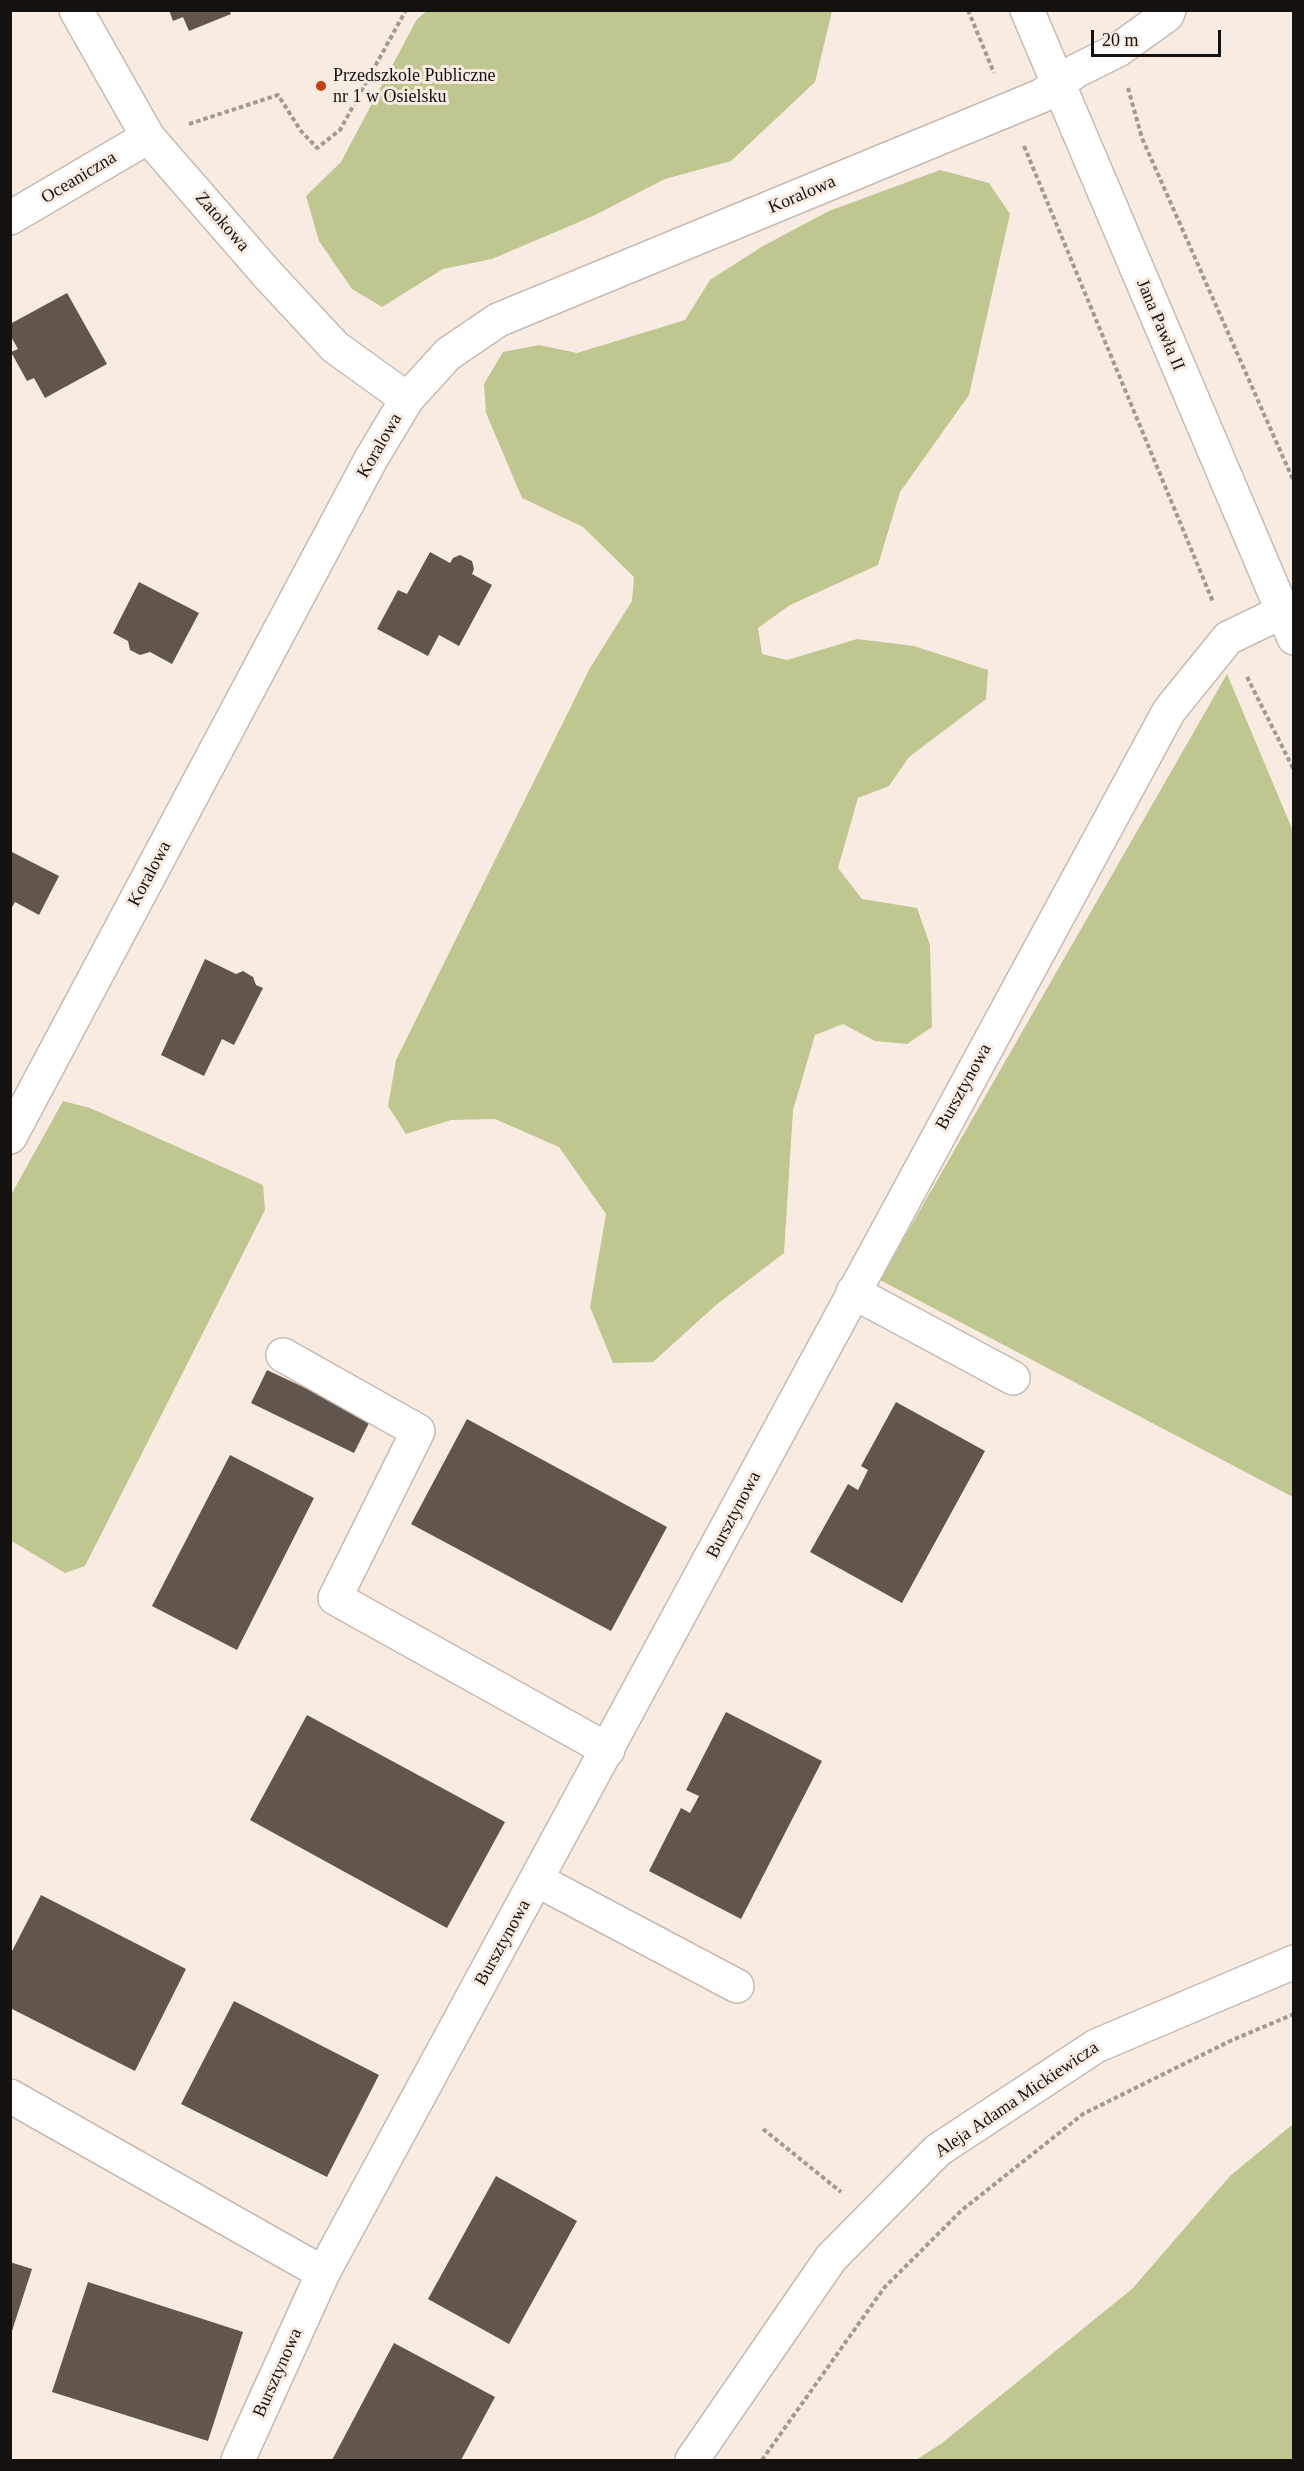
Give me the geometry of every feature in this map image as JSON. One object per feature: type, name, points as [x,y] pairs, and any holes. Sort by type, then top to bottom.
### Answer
[{"type":"street","name":"Zatokowa","points":[[76,10],[148,137],[268,275],[335,347],[407,399]]},
{"type":"street","name":"Jana Pawła II","points":[[1027,10],[1288,625]]},
{"type":"street","name":"Koralowa","points":[[10,1137],[323,549],[407,399],[448,354],[498,320],[1041,96],[1058,83],[1118,50],[1167,15],[1169,10]]},
{"type":"street","name":"Oceaniczna","points":[[10,218],[148,137]]},
{"type":"street","name":"Bursztynowa","points":[[238,2460],[322,2273],[608,1750],[852,1292],[1168,711],[1228,638],[1288,625]]},
{"type":"street","points":[[852,1292],[1013,1378]]},
{"type":"street","points":[[283,1355],[418,1431],[335,1598],[608,1750]]},
{"type":"street","points":[[537,1881],[737,1986]]},
{"type":"street","name":"Aleja Adama Mickiewicza","points":[[692,2460],[831,2258],[938,2150],[1096,2046],[1293,1962]]},
{"type":"street","points":[[10,2096],[322,2273]]},
{"type":"path","points":[[148,137],[278,94],[301,130],[317,148],[340,130],[406,10]]},
{"type":"path","points":[[968,10],[1228,638],[1293,770]]},
{"type":"path","points":[[1118,50],[1142,138],[1293,482]]},
{"type":"path","points":[[762,2460],[884,2288],[962,2210],[1083,2114],[1230,2041],[1293,2014]]},
{"type":"path","points":[[763,2129],[872,2216]]},
{"type":"green space","points":[[428,10],[832,11],[815,82],[731,161],[665,179],[593,216],[492,259],[443,269],[382,307],[352,289],[319,241],[306,196],[341,162],[417,19]]},
{"type":"green space","points":[[940,170],[989,183],[1010,214],[969,395],[900,492],[878,565],[790,605],[758,628],[762,654],[787,660],[857,639],[914,646],[988,670],[986,699],[909,757],[889,786],[858,798],[838,868],[862,899],[917,908],[930,945],[932,1027],[907,1044],[875,1041],[843,1024],[815,1035],[793,1110],[784,1253],[716,1305],[653,1362],[613,1363],[590,1307],[606,1214],[559,1147],[495,1119],[451,1120],[406,1134],[388,1106],[396,1060],[590,668],[632,601],[634,577],[583,527],[522,498],[486,413],[484,384],[503,352],[539,345],[577,353],[685,320],[710,280],[763,246],[829,211]]},
{"type":"green space","points":[[1227,674],[1293,831],[1293,1497],[880,1280]]},
{"type":"green space","points":[[63,1101],[90,1108],[263,1185],[265,1210],[85,1566],[65,1573],[10,1540],[11,1195]]},
{"type":"green space","points":[[1293,2124],[1293,2460],[916,2460],[942,2443],[1132,2289],[1230,2176]]},
{"type":"building","points":[[169,10],[229,10],[231,14],[189,31],[183,17],[173,21]]},
{"type":"building","points":[[67,293],[107,364],[45,398],[34,378],[27,381],[11,352],[18,349],[10,335],[10,324]]},
{"type":"building","points":[[430,552],[450,563],[453,558],[460,555],[472,561],[474,569],[472,574],[492,585],[459,646],[439,635],[428,656],[377,629],[398,590],[407,594]]},
{"type":"building","points":[[139,582],[199,613],[172,664],[150,652],[140,655],[130,650],[128,641],[113,633]]},
{"type":"building","points":[[10,851],[59,876],[39,915],[15,902],[10,911]]},
{"type":"building","points":[[205,959],[236,974],[243,971],[253,977],[256,985],[263,988],[234,1045],[222,1039],[204,1076],[161,1055]]},
{"type":"building","points":[[267,1370],[371,1419],[354,1453],[251,1403]]},
{"type":"building","points":[[896,1402],[985,1451],[902,1603],[810,1552],[848,1484],[858,1490],[868,1470],[861,1466]]},
{"type":"building","points":[[467,1419],[667,1527],[611,1631],[411,1524]]},
{"type":"building","points":[[230,1455],[314,1498],[237,1650],[152,1606]]},
{"type":"building","points":[[726,1712],[822,1761],[741,1919],[649,1871],[681,1808],[690,1813],[699,1796],[686,1790]]},
{"type":"building","points":[[307,1715],[505,1822],[447,1928],[250,1820]]},
{"type":"building","points":[[41,1895],[186,1969],[135,2071],[10,2008],[10,1955]]},
{"type":"building","points":[[234,2001],[379,2075],[327,2177],[181,2104]]},
{"type":"building","points":[[496,2176],[577,2221],[509,2344],[428,2299]]},
{"type":"building","points":[[10,2262],[32,2269],[11,2334],[10,2334]]},
{"type":"building","points":[[88,2282],[243,2332],[208,2441],[52,2392]]},
{"type":"building","points":[[394,2343],[495,2397],[461,2460],[332,2460]]},
{"type":"place","name":"Przedszkole Publiczne nr 1 w Osielsku","points":[[321,86]]}]
